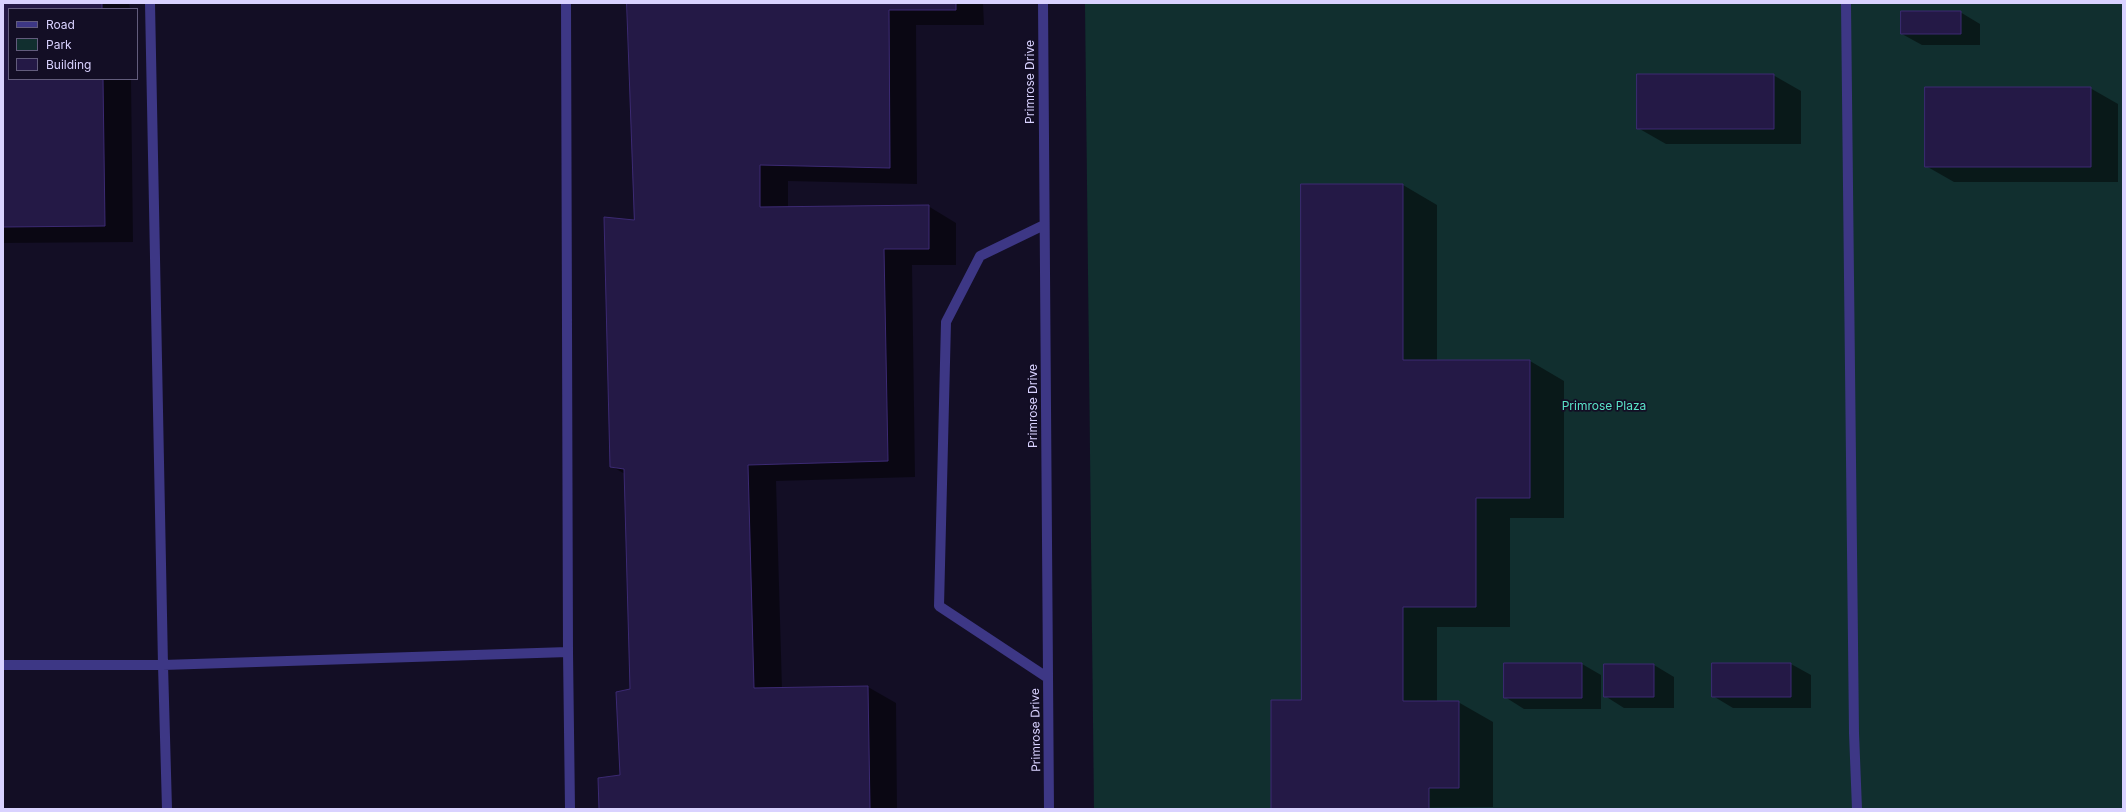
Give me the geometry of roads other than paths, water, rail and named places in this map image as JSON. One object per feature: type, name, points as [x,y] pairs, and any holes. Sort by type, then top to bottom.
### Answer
[{"type":"street","points":[[150,3],[167,809]]},
{"type":"street","points":[[566,3],[568,652],[570,809]]},
{"type":"street","name":"Primrose Drive","points":[[1043,3],[1049,809]]},
{"type":"street","points":[[1846,4],[1854,734],[1857,809]]},
{"type":"street","points":[[1044,226],[980,256],[946,322],[939,606],[1048,678]]},
{"type":"street","points":[[3,665],[163,665],[568,652]]},
{"type":"park label","name":"Primrose Plaza","points":[[1604,406]]}]
